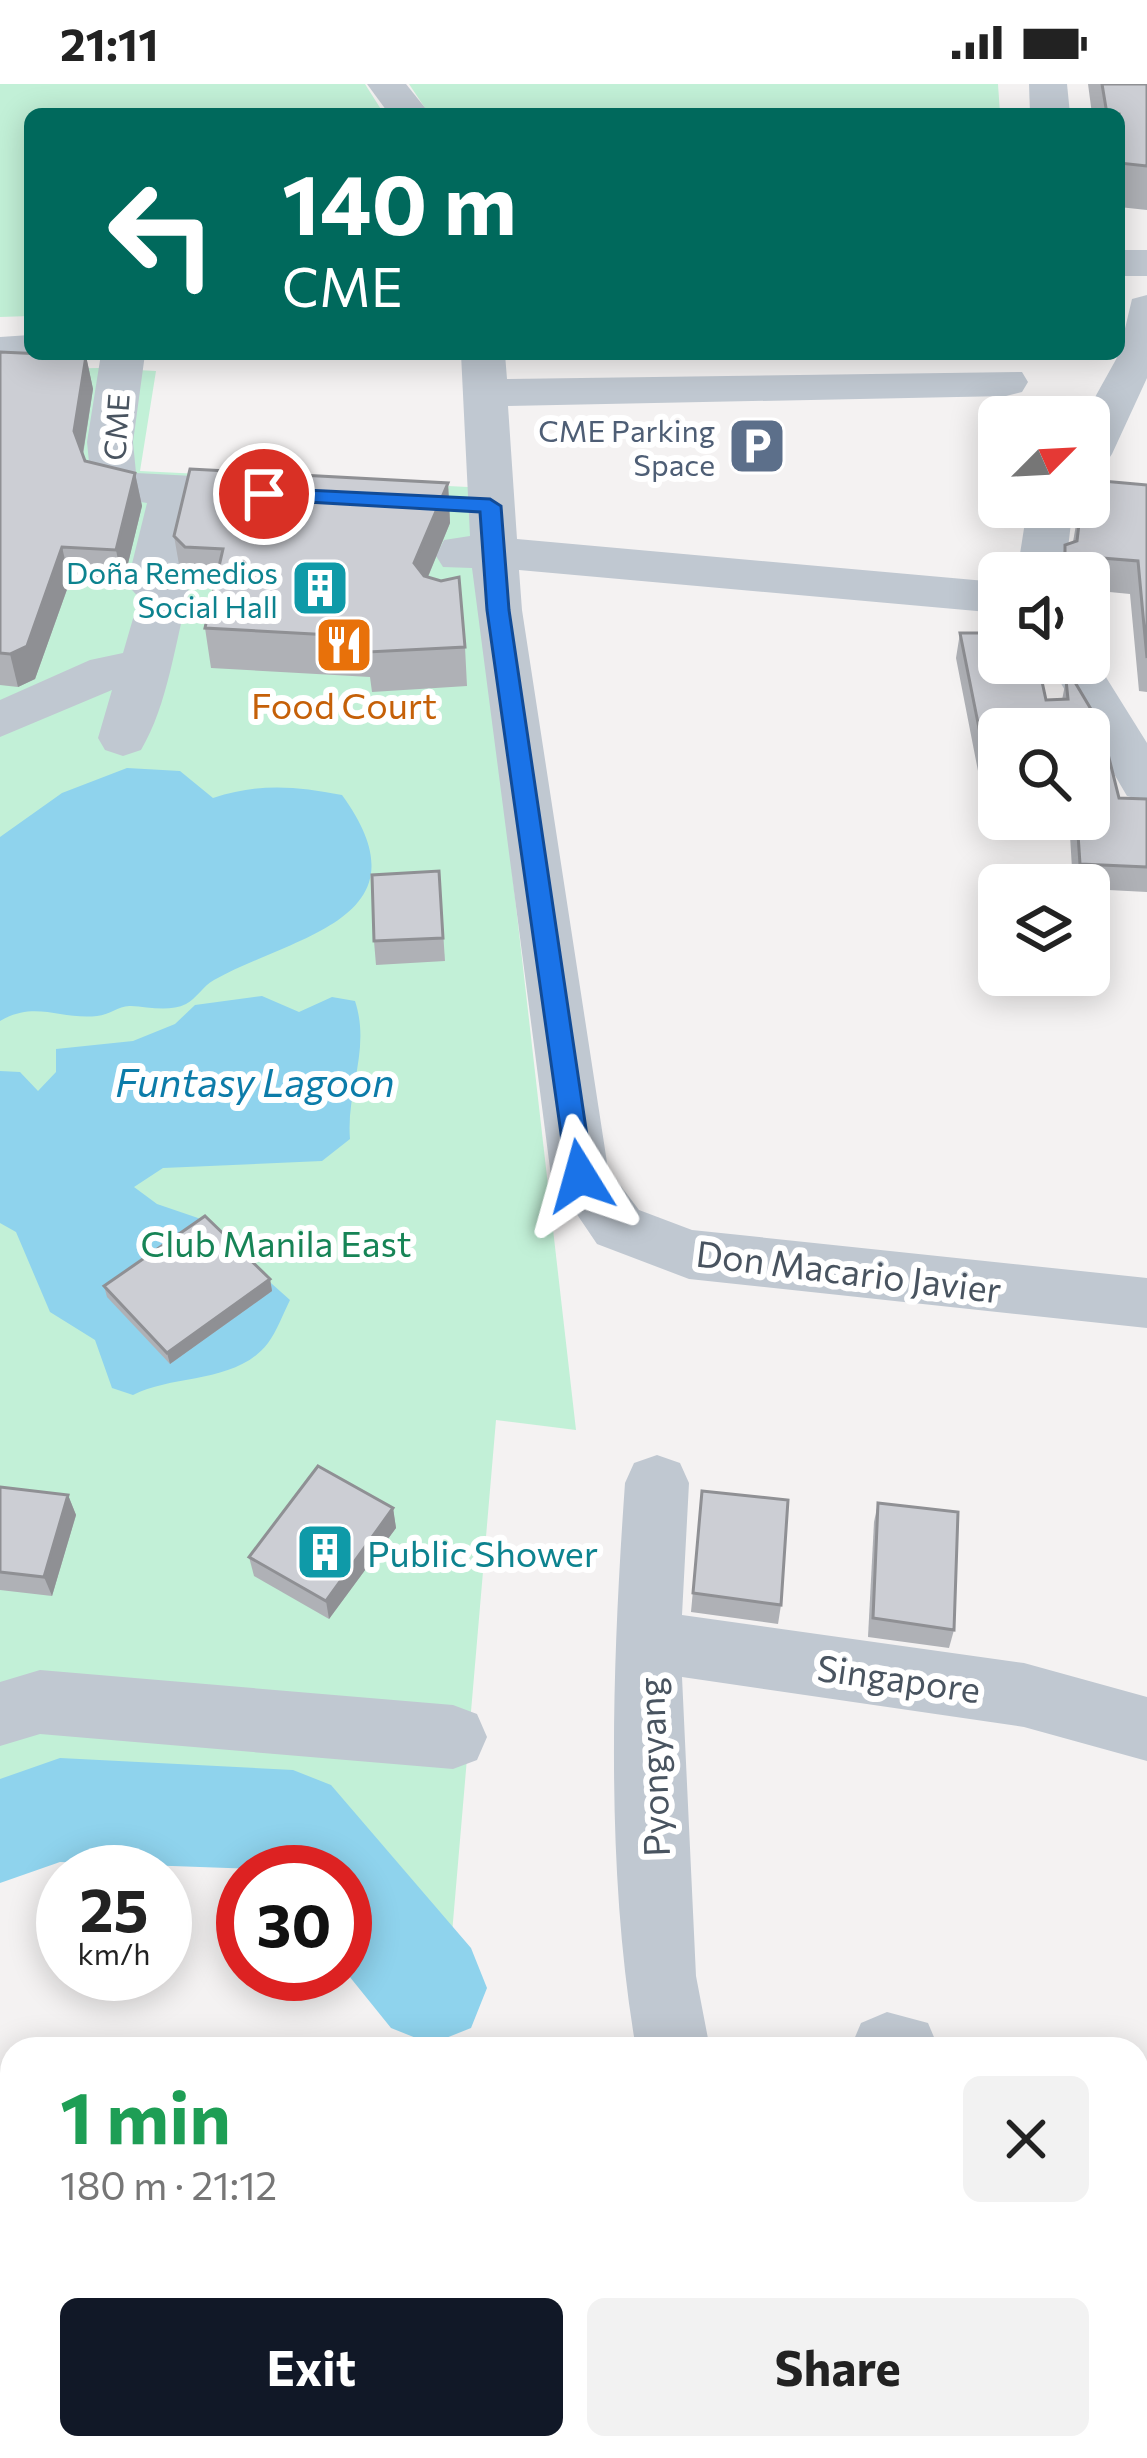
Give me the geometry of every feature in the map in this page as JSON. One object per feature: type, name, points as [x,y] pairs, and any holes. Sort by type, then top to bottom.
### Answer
[{"type":"street","points":[[386,84],[405,108]]},
{"type":"street","points":[[1110,409],[1137,352],[1147,308]]},
{"type":"street","name":"CME","points":[[123,360],[111,472],[114,482],[128,487],[309,496]]},
{"type":"street","points":[[446,602],[461,551],[477,522],[484,373],[1006,382]]},
{"type":"street","points":[[124,738],[165,591],[151,584],[173,490]]},
{"type":"street","points":[[477,522],[978,595]]},
{"type":"street","name":"Don Macario Javier","points":[[477,522],[580,1176],[618,1227],[689,1254],[1147,1304]]},
{"type":"street","points":[[0,720],[106,671],[144,667]]},
{"type":"street","points":[[1086,684],[1145,783]]},
{"type":"street","name":"Pyongyang","points":[[657,1483],[647,1641],[660,1976],[671,2037]]},
{"type":"street","name":"Singapore","points":[[647,1641],[1024,1695],[1147,1729]]},
{"type":"street","points":[[0,1714],[40,1702],[453,1737]]},
{"type":"green space","points":[[0,84],[365,84],[380,108],[24,108],[24,316],[0,317]]},
{"type":"green space","points":[[409,84],[998,84],[1000,108],[425,108]]},
{"type":"green space","name":"Club Manila East","points":[[0,370],[156,371],[140,471],[468,487],[576,1430],[496,1420],[451,1945],[372,1867],[372,1845],[350,1845],[296,1792],[40,1782],[0,1792]]},
{"type":"water","name":"Funtasy Lagoon","points":[[127,768],[180,771],[213,798],[277,788],[342,795],[366,837],[371,870],[362,896],[342,917],[314,934],[214,980],[180,1006],[127,1006],[84,1017],[25,1012],[0,1021],[0,837],[62,793]]},
{"type":"water","name":"Funtasy Lagoon","points":[[262,996],[299,1012],[332,997],[355,1001],[360,1036],[350,1139],[322,1161],[163,1168],[134,1187],[157,1204],[198,1218],[290,1300],[268,1343],[240,1365],[133,1395],[112,1388],[95,1340],[50,1312],[16,1232],[0,1223],[0,1071],[20,1072],[38,1091],[56,1072],[56,1049],[133,1041],[175,1024],[195,1005]]},
{"type":"building","points":[[1102,84],[1147,84],[1147,166],[1125,164],[1125,108],[1106,108]]},
{"type":"building","points":[[0,352],[24,353],[24,360],[85,360],[74,431],[85,461],[135,473],[116,550],[62,547],[27,646],[0,653]]},
{"type":"building","points":[[190,469],[448,483],[414,563],[424,576],[441,581],[459,577],[465,647],[368,652],[367,637],[205,628],[223,549],[185,547],[174,536]]},
{"type":"building","points":[[1110,482],[1147,485],[1147,658],[1138,561],[1110,559],[1110,552],[1065,552],[1065,545],[1077,541],[1079,528],[1110,528]]},
{"type":"building","points":[[960,633],[978,633],[978,684],[1043,684],[1046,700],[1068,699],[1066,684],[1076,684],[1090,708],[978,708],[978,723]]},
{"type":"building","points":[[1110,762],[1119,798],[1147,799],[1147,867],[1080,864],[1078,840],[1110,840]]},
{"type":"building","points":[[439,871],[443,938],[374,941],[372,875]]},
{"type":"building","points":[[205,1216],[270,1279],[167,1353],[104,1286]]},
{"type":"building","name":"Public Shower","points":[[318,1466],[393,1508],[326,1601],[249,1557]]},
{"type":"building","points":[[0,1487],[68,1495],[44,1577],[0,1572]]},
{"type":"building","points":[[702,1491],[788,1500],[781,1605],[693,1593]]},
{"type":"building","points":[[878,1503],[958,1512],[954,1630],[873,1618]]},
{"type":"waterway","points":[[0,1831],[60,1810],[293,1822],[312,1845]]},
{"type":"waterway","points":[[372,1917],[431,1988]]},
{"type":"place","name":"CME Parking Space","points":[[757,446]]},
{"type":"place","name":"Doña Remedios Social Hall","points":[[320,588]]},
{"type":"place","name":"Food Court","points":[[344,645]]},
{"type":"place","name":"Public Shower","points":[[325,1552]]},
{"type":"route","points":[[264,494],[490,506],[498,610],[580,1176]]}]
